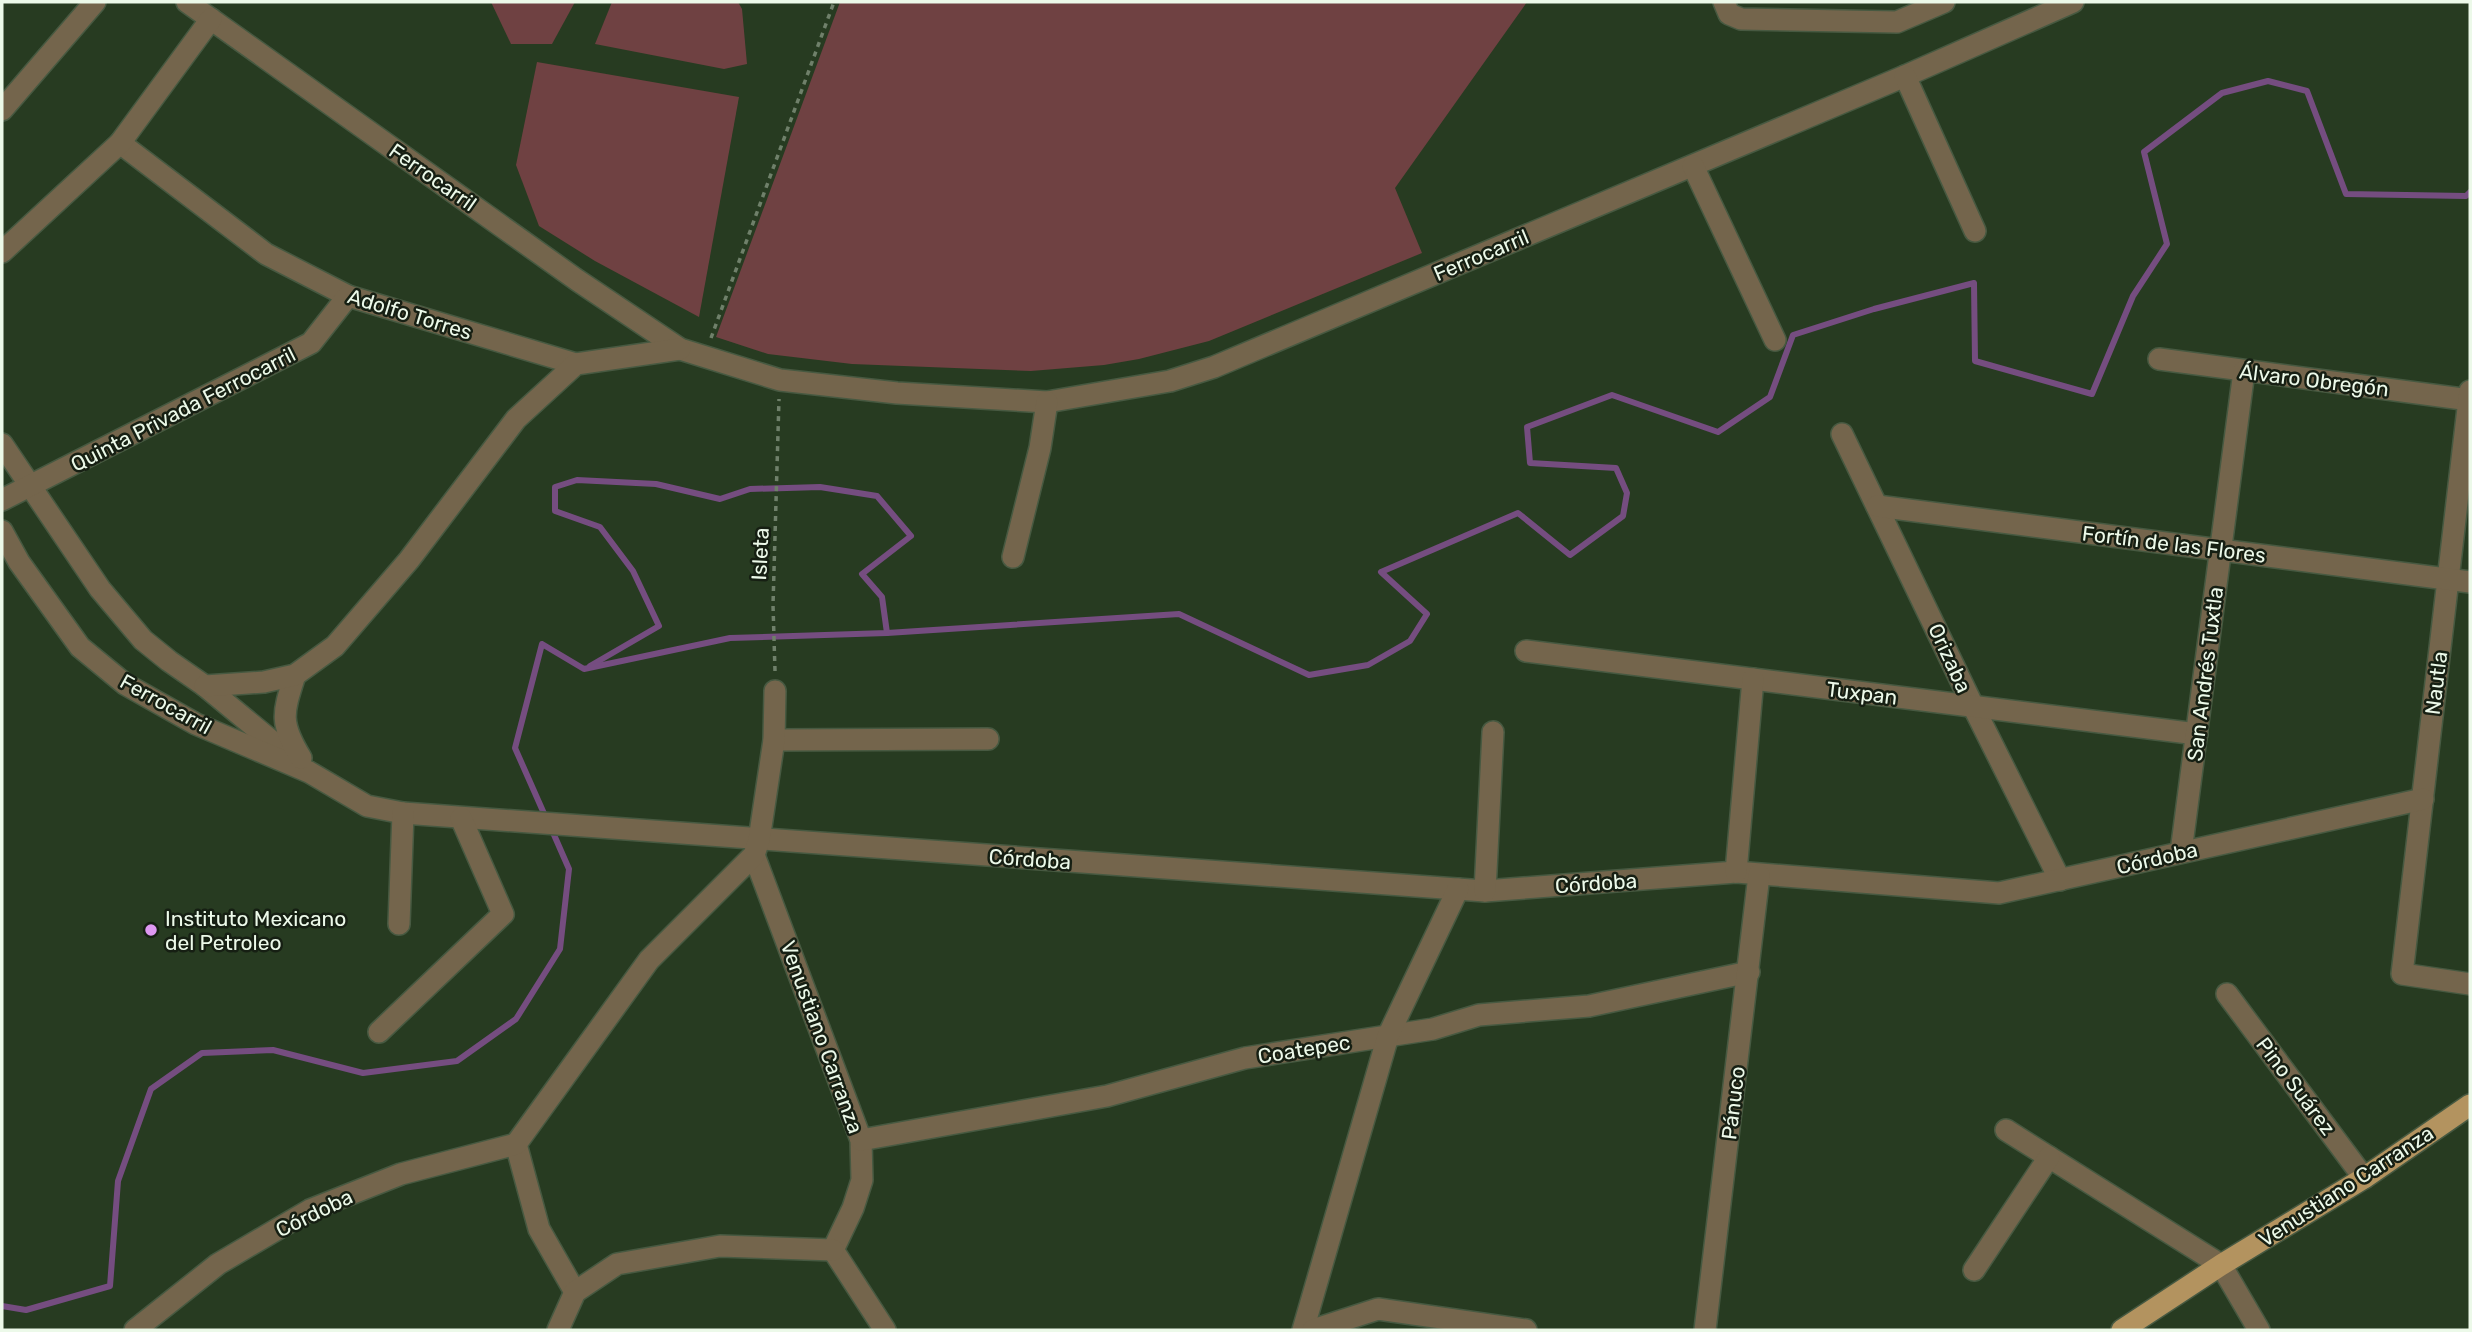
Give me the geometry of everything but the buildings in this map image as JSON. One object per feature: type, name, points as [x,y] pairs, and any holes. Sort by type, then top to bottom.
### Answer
[{"type":"main road","name":"Venustiano Carranza","points":[[2122,1330],[2221,1265],[2364,1178],[2470,1105]]},
{"type":"street","points":[[2,110],[95,2]]},
{"type":"street","name":"Ferrocarril","points":[[187,2],[566,272],[680,349],[780,380],[897,393],[1047,402],[1170,381],[1214,367],[1905,76],[2073,2]]},
{"type":"street","points":[[1724,2],[1729,14],[1741,19],[1897,22],[1944,2]]},
{"type":"street","points":[[2,252],[120,143],[211,19]]},
{"type":"street","points":[[1905,76],[1975,231]]},
{"type":"street","name":"Adolfo Torres","points":[[120,143],[266,254],[348,296],[576,364]]},
{"type":"street","points":[[1693,166],[1775,340]]},
{"type":"street","name":"Quinta Privada Ferrocarril","points":[[2,500],[311,343],[348,296]]},
{"type":"street","name":"Ferrocarril","points":[[205,686],[264,682],[295,675],[335,646],[409,560],[516,419],[576,364],[680,349]]},
{"type":"street","name":"Álvaro Obregón","points":[[2159,359],[2470,397]]},
{"type":"street","name":"San Andrés Tuxtla","points":[[2181,852],[2244,371]]},
{"type":"street","name":"Nautla","points":[[2470,397],[2402,974],[2470,984]]},
{"type":"street","points":[[1013,557],[1040,449],[1047,402]]},
{"type":"street","name":"Orizaba","points":[[1842,434],[2060,880]]},
{"type":"street","name":"Ferrocarril","points":[[2,444],[100,589],[143,640],[169,662],[205,686],[309,772]]},
{"type":"street","name":"Fortín de las Flores","points":[[1877,506],[2470,582]]},
{"type":"street","name":"Ferrocarril","points":[[2,531],[19,562],[80,647],[125,684],[196,724],[309,772],[366,806],[403,813],[621,830]]},
{"type":"street","name":"Tuxpan","points":[[1526,651],[2197,734]]},
{"type":"street","name":"Ferrocarril","points":[[295,675],[284,710],[287,736],[309,772]]},
{"type":"street","points":[[1737,872],[1753,680]]},
{"type":"street","points":[[575,1292],[539,1229],[516,1144],[649,960],[757,847],[774,740],[775,691]]},
{"type":"street","points":[[1485,891],[1493,732]]},
{"type":"street","points":[[774,740],[988,739]]},
{"type":"street","name":"Córdoba","points":[[621,830],[757,847],[1485,891],[1737,872],[1999,893],[2423,799]]},
{"type":"street","points":[[400,924],[403,813]]},
{"type":"street","points":[[379,1032],[503,914],[461,818]]},
{"type":"street","name":"Venustiano Carranza","points":[[757,847],[861,1140],[862,1180],[853,1208],[833,1250]]},
{"type":"street","name":"Pánuco","points":[[1705,1330],[1759,875]]},
{"type":"street","points":[[1303,1330],[1388,1036],[1458,889]]},
{"type":"street","name":"Coatepec","points":[[861,1140],[1107,1096],[1245,1058],[1433,1028],[1479,1015],[1589,1006],[1749,972]]},
{"type":"street","name":"Pino Suárez","points":[[2227,994],[2364,1178]]},
{"type":"street","points":[[2006,1130],[2221,1265],[2259,1330]]},
{"type":"street","name":"Córdoba","points":[[135,1330],[218,1264],[310,1210],[401,1174],[516,1144]]},
{"type":"street","points":[[1974,1270],[2049,1157]]},
{"type":"street","points":[[558,1330],[575,1292],[617,1264],[720,1246],[833,1250],[884,1330]]},
{"type":"street","points":[[1313,1330],[1378,1309],[1526,1330]]},
{"type":"path","points":[[704,357],[835,2]]},
{"type":"path","name":"Isleta","points":[[775,691],[773,605],[780,380]]},
{"type":"shaded area","points":[[491,2],[575,2],[552,44],[511,44]]},
{"type":"shaded area","points":[[612,2],[738,2],[742,9],[747,64],[724,69],[595,44]]},
{"type":"shaded area","points":[[840,2],[1527,2],[1395,188],[1422,253],[1209,341],[1104,365],[1031,371],[852,364],[768,354],[716,337]]},
{"type":"shaded area","points":[[537,62],[739,97],[699,317],[595,261],[539,226],[516,165]]},
{"type":"waterway","points":[[546,818],[515,748],[542,644],[584,669],[730,638],[887,633],[1179,614],[1309,675],[1368,665],[1410,641],[1427,614],[1381,572],[1518,513],[1570,555],[1623,516],[1627,493],[1616,468],[1530,463],[1527,427],[1612,395],[1718,432],[1770,397],[1793,335],[1874,309],[1974,283],[1975,361],[2092,394],[2133,296],[2167,244],[2144,152],[2222,93],[2268,81],[2307,91],[2346,194],[2466,196],[2470,192]]},
{"type":"waterway","points":[[590,666],[659,626],[633,571],[600,527],[555,511],[555,487],[577,480],[656,484],[720,499],[750,489],[820,487],[877,496],[911,536],[862,574],[882,597],[887,633]]},
{"type":"waterway","points":[[2,1306],[26,1310],[110,1286],[118,1181],[151,1089],[202,1053],[273,1050],[363,1073],[457,1061],[516,1019],[560,949],[569,869],[551,828]]},
{"type":"place","name":"Instituto Mexicano del Petroleo","points":[[151,930]]}]
